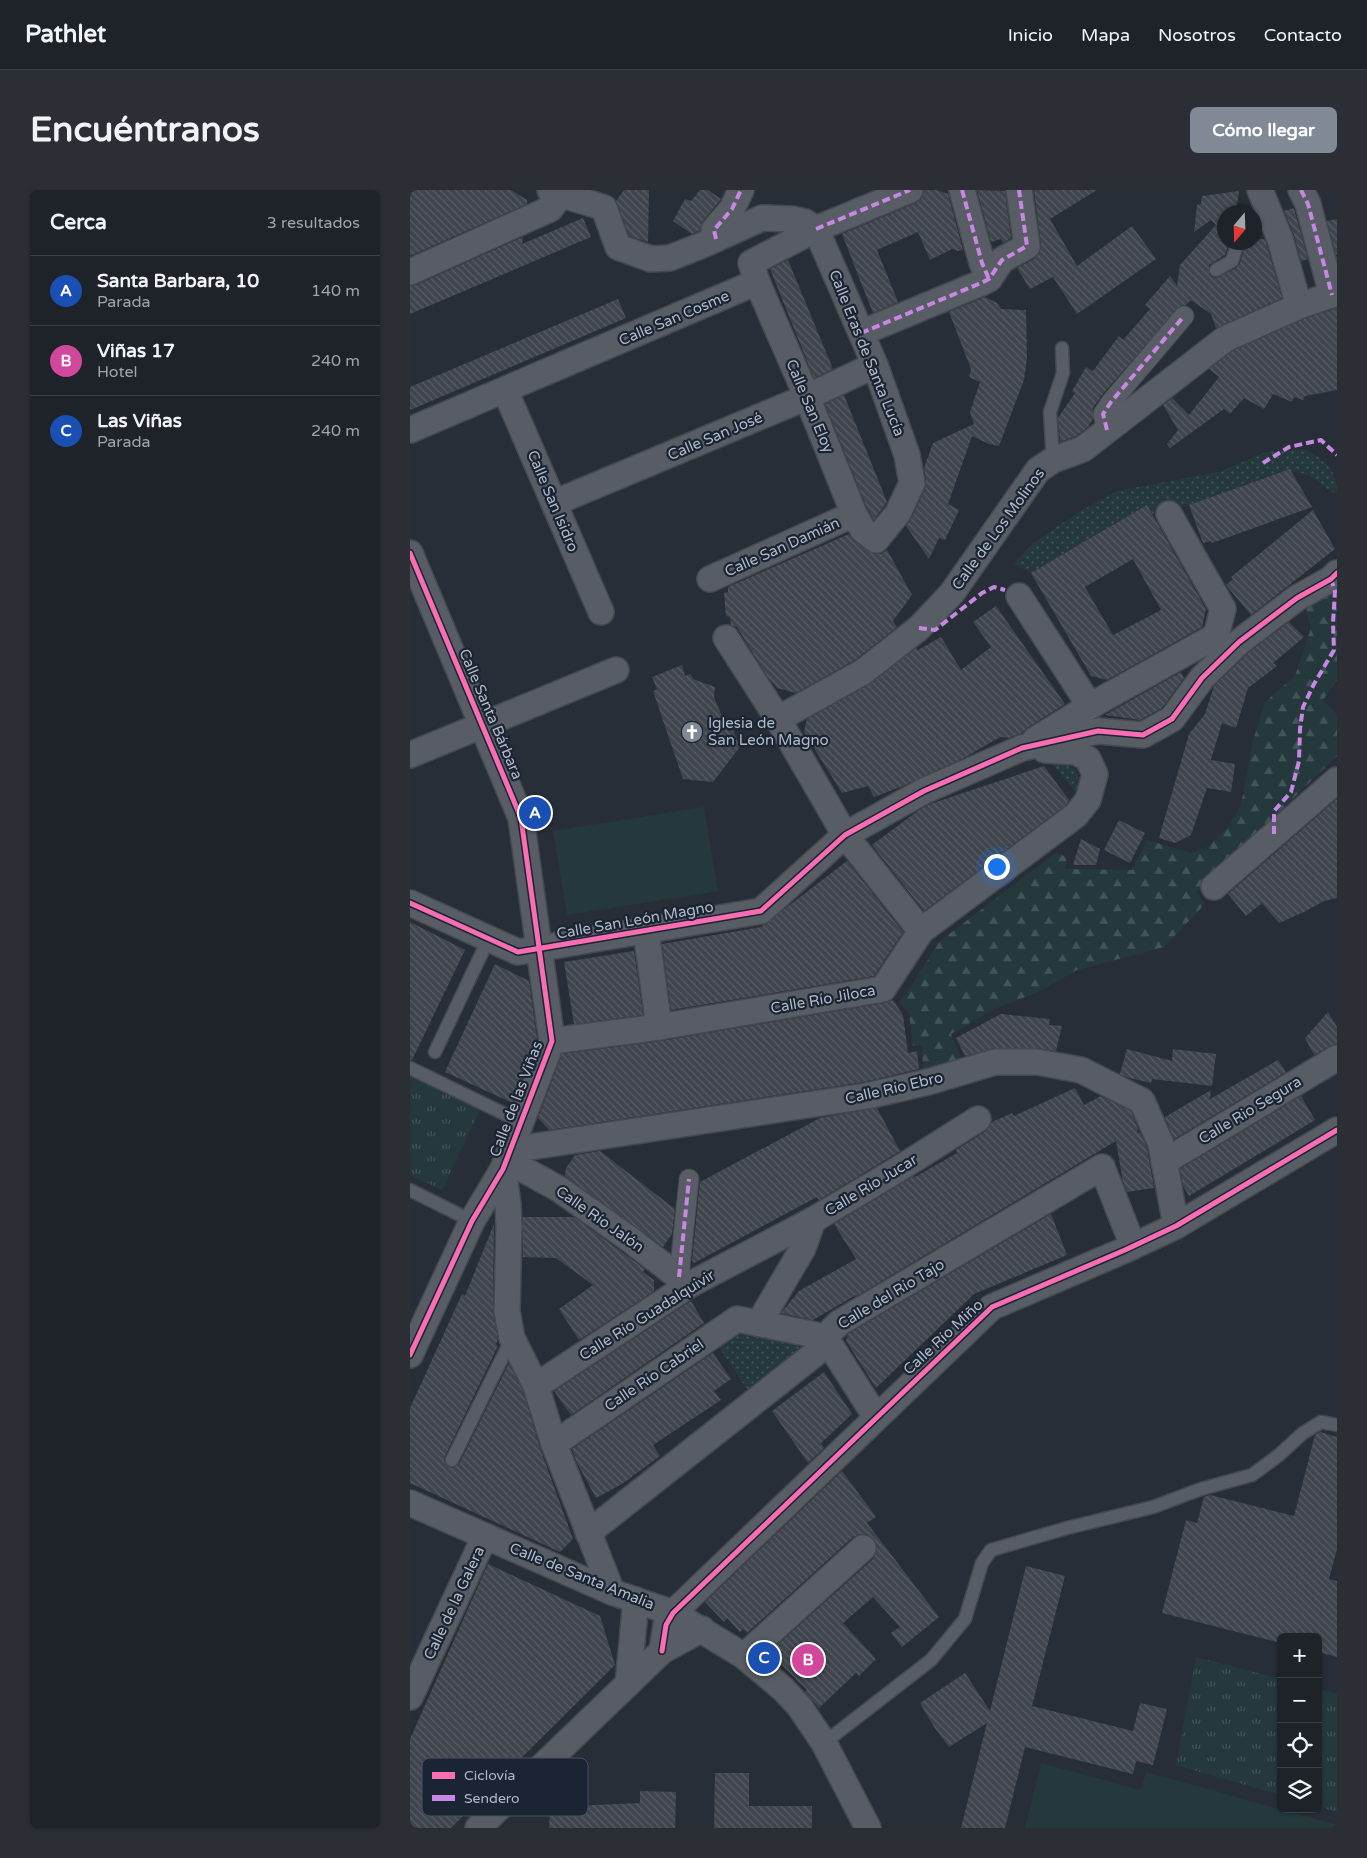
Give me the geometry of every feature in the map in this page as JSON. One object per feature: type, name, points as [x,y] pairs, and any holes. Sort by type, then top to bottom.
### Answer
[{"type":"street","points":[[716,239],[714,230],[732,209],[741,190]]},
{"type":"street","points":[[757,282],[751,263],[816,229],[910,190]]},
{"type":"street","points":[[962,190],[988,279]]},
{"type":"street","points":[[862,333],[981,283],[988,279],[1002,260],[1027,246],[1019,190]]},
{"type":"street","points":[[1260,190],[1263,223],[1280,239],[1299,306]]},
{"type":"street","points":[[1301,190],[1308,204],[1335,294]]},
{"type":"street","points":[[410,272],[550,209],[556,193],[589,202],[608,199],[618,247],[651,259],[670,258],[762,218],[792,219],[804,222],[816,229]]},
{"type":"street","name":"Calle Eras de Santa Lucía","points":[[816,229],[875,365],[907,455],[912,483],[898,513],[876,540],[859,522]]},
{"type":"street","name":"Calle San Cosme","points":[[410,430],[757,282]]},
{"type":"street","name":"Calle San Eloy","points":[[757,282],[859,522]]},
{"type":"street","name":"Calle de Los Molinos","points":[[778,720],[863,672],[919,628],[952,593],[1038,470],[1053,460],[1083,449],[1225,339],[1299,306],[1335,294]]},
{"type":"street","points":[[1107,430],[1103,414],[1111,402],[1184,316]]},
{"type":"street","name":"Calle San José","points":[[554,503],[807,397],[875,365]]},
{"type":"street","name":"Calle San Isidro","points":[[505,390],[601,612]]},
{"type":"street","points":[[1022,748],[1090,706],[1216,636],[1223,609],[1168,514]]},
{"type":"street","name":"Calle San Damián","points":[[710,579],[859,522]]},
{"type":"street","name":"Calle Santa Bárbara","points":[[410,552],[521,818],[539,949]]},
{"type":"street","points":[[1022,748],[1098,731],[1142,735],[1172,718],[1202,678],[1239,642],[1297,598],[1331,579],[1337,573]]},
{"type":"street","points":[[1019,596],[1090,706]]},
{"type":"street","points":[[726,638],[778,720],[846,834],[921,932]]},
{"type":"street","points":[[410,755],[616,670]]},
{"type":"street","name":"Calle San León Magno","points":[[410,903],[518,952],[761,911],[846,834],[924,792],[1022,748]]},
{"type":"street","name":"Calle Río Jiloca","points":[[552,1041],[659,1027],[883,989],[921,932],[1076,815],[1088,800],[1095,774],[1088,759],[1076,752],[1022,748]]},
{"type":"street","points":[[1214,887],[1337,780]]},
{"type":"street","name":"Calle San León Magno","points":[[646,931],[659,1027]]},
{"type":"street","name":"Calle de las Viñas","points":[[539,949],[552,1041],[506,1160],[509,1227],[507,1312],[512,1338],[536,1386],[554,1444],[588,1533]]},
{"type":"street","name":"Calle Rio Segura","points":[[1164,1162],[1337,1058]]},
{"type":"street","name":"Calle Río Ebro","points":[[506,1160],[867,1096],[928,1082],[995,1062],[1037,1062],[1081,1070],[1142,1101],[1160,1144],[1176,1226]]},
{"type":"street","name":"Calle Río Jucar","points":[[758,1323],[803,1248],[813,1220],[978,1119]]},
{"type":"street","name":"Calle Río Miño","points":[[673,1613],[992,1307],[1176,1226],[1337,1130]]},
{"type":"street","points":[[410,1355],[472,1221],[506,1160]]},
{"type":"street","name":"Calle Río Jalón","points":[[506,1160],[559,1189],[684,1281]]},
{"type":"street","name":"Calle del Río Tajo","points":[[588,1533],[816,1353],[825,1337],[839,1323],[1102,1167],[1133,1246]]},
{"type":"street","points":[[684,1281],[689,1179]]},
{"type":"street","name":"Calle Río Guadalquivir","points":[[536,1386],[684,1281],[813,1220]]},
{"type":"street","name":"Calle Río Cabriel","points":[[554,1444],[737,1319],[825,1337]]},
{"type":"street","points":[[825,1337],[876,1417]]},
{"type":"street","name":"Calle de Santa Amalia","points":[[410,1503],[612,1592],[673,1613],[744,1656],[783,1689],[799,1706],[818,1733],[868,1828]]},
{"type":"street","points":[[588,1533],[612,1592]]},
{"type":"street","name":"Calle de la Galera","points":[[410,1697],[485,1536]]},
{"type":"street","points":[[744,1656],[863,1548]]},
{"type":"street","points":[[628,1684],[636,1600]]},
{"type":"street","points":[[662,1651],[666,1625],[673,1613]]},
{"type":"street","points":[[551,1758],[662,1651],[702,1630]]},
{"type":"street","points":[[478,1828],[490,1816]]},
{"type":"lane","points":[[1216,270],[1232,261],[1235,250]]},
{"type":"lane","points":[[1053,460],[1050,412],[1063,373],[1062,348]]},
{"type":"lane","points":[[435,1052],[489,938]]},
{"type":"lane","points":[[410,1068],[427,1070],[521,1122]]},
{"type":"lane","points":[[410,1190],[472,1221]]},
{"type":"lane","points":[[452,1460],[512,1338]]},
{"type":"lane","points":[[818,1733],[931,1660],[965,1619],[982,1563],[991,1550],[1067,1528],[1152,1507],[1201,1488],[1252,1475],[1279,1455],[1303,1433],[1321,1422],[1337,1425]]},
{"type":"green space","points":[[1304,449],[1324,461],[1328,466],[1335,478],[1337,494],[1308,475],[1286,470],[1189,505],[1153,515],[1147,505],[1031,573],[1014,564],[1031,545],[1077,513],[1117,491],[1219,472],[1266,452]]},
{"type":"green space","points":[[1337,583],[1337,680],[1323,700],[1337,715],[1337,756],[1196,892],[1205,904],[1164,947],[1077,970],[1036,993],[994,1009],[951,1034],[962,1061],[923,1071],[922,1046],[913,1046],[909,1014],[900,1003],[940,941],[1056,853],[1067,857],[1065,869],[1132,870],[1147,840],[1191,853],[1208,847],[1229,826],[1241,805],[1253,741],[1265,702],[1295,676],[1311,628],[1305,606]]},
{"type":"green space","points":[[1051,762],[1065,764],[1077,772],[1078,787],[1075,792]]},
{"type":"green space","points":[[704,807],[718,891],[567,915],[553,831]]},
{"type":"green space","points":[[410,1074],[481,1108],[442,1190],[410,1175]]},
{"type":"green space","points":[[742,1332],[798,1346],[801,1353],[750,1394],[719,1347]]},
{"type":"green space","points":[[1196,1657],[1277,1678],[1277,1794],[1176,1765]]},
{"type":"green space","points":[[1322,1690],[1337,1694],[1337,1812],[1322,1807]]},
{"type":"green space","points":[[1041,1763],[1141,1790],[1146,1772],[1277,1808],[1277,1813],[1294,1813],[1337,1825],[1337,1828],[1025,1828]]},
{"type":"building","points":[[410,190],[511,190],[527,200],[527,204],[410,256]]},
{"type":"building","points":[[624,190],[649,190],[648,242],[629,236],[616,201]]},
{"type":"building","points":[[700,190],[708,190],[721,199],[703,221],[700,230],[692,234],[673,221],[685,199],[691,201]]},
{"type":"building","points":[[924,190],[937,190],[948,194],[963,250],[952,249],[930,260],[918,232],[877,250],[898,302],[873,313],[842,234],[916,203],[922,198]]},
{"type":"building","points":[[977,190],[1005,191],[1011,238],[1003,243],[1001,239],[991,242]]},
{"type":"building","points":[[1034,190],[1097,190],[1050,219],[1077,266],[1132,226],[1156,259],[1077,314],[1053,277],[1030,289],[1017,268],[1034,259],[1040,252],[1041,244]]},
{"type":"building","points":[[1239,191],[1237,205],[1217,205],[1217,250],[1227,250],[1225,255],[1209,265],[1209,274],[1216,278],[1236,268],[1240,263],[1244,250],[1262,250],[1262,239],[1265,239],[1282,298],[1216,328],[1211,314],[1191,300],[1186,305],[1180,306],[1102,395],[1093,408],[1093,419],[1088,427],[1076,436],[1060,442],[1058,418],[1075,393],[1072,391],[1086,367],[1093,371],[1119,336],[1123,340],[1150,309],[1145,305],[1170,276],[1177,286],[1180,265],[1216,225],[1211,220],[1194,232],[1197,205],[1201,204],[1202,196]]},
{"type":"building","points":[[1294,208],[1308,259],[1301,261],[1294,235],[1284,211]]},
{"type":"building","points":[[583,218],[591,237],[410,314],[410,286],[523,237],[522,244]]},
{"type":"building","points":[[1337,219],[1337,254],[1336,255],[1327,221]]},
{"type":"building","points":[[788,260],[833,369],[814,378],[770,269]]},
{"type":"building","points":[[985,297],[997,303],[1001,309],[1026,310],[1027,358],[1024,380],[999,446],[989,444],[972,436],[948,504],[959,510],[945,540],[939,538],[929,559],[906,526],[925,489],[924,468],[933,443],[974,424],[970,412],[980,382],[969,377],[971,369],[949,312]]},
{"type":"building","points":[[618,299],[626,318],[410,410],[410,387]]},
{"type":"building","points":[[1337,308],[1337,390],[1305,396],[1303,400],[1294,397],[1292,402],[1273,394],[1264,409],[1244,398],[1230,414],[1224,409],[1170,448],[1167,444],[1178,430],[1163,405],[1172,398],[1189,415],[1219,377],[1209,369],[1232,351],[1304,319]]},
{"type":"building","points":[[844,395],[887,502],[874,520],[867,508],[825,404]]},
{"type":"building","points":[[1290,469],[1312,507],[1212,543],[1211,541],[1203,543],[1189,505]]},
{"type":"building","points":[[1147,505],[1206,609],[1202,627],[1107,680],[1091,676],[1031,573]],"holes":[[[1133,559],[1161,610],[1113,635],[1085,587]]]},
{"type":"building","points":[[1313,510],[1335,549],[1251,615],[1226,585],[1233,579],[1231,577]]},
{"type":"building","points":[[849,534],[854,541],[874,554],[881,554],[887,550],[912,595],[893,621],[897,627],[855,660],[796,693],[777,688],[769,679],[737,627],[731,625],[730,617],[726,616],[724,593],[728,592],[728,587]]},
{"type":"building","points":[[996,606],[1065,704],[1022,733],[1009,738],[1000,737],[964,758],[903,786],[874,797],[868,786],[842,793],[804,732],[807,719],[870,684],[916,648],[918,650],[941,637],[961,670],[991,647],[973,622]]},
{"type":"building","points":[[1289,622],[1304,637],[1273,663],[1277,666],[1248,688],[1236,728],[1222,723],[1211,760],[1235,764],[1231,792],[1207,788],[1191,835],[1175,843],[1159,838],[1189,734],[1205,714],[1214,686],[1248,653]]},
{"type":"building","name":"Iglesia de San León Magno","points":[[682,665],[685,676],[690,674],[693,679],[715,687],[714,697],[728,731],[733,730],[740,747],[713,782],[683,779],[653,691],[657,689],[652,677]]},
{"type":"building","points":[[1181,672],[1184,678],[1162,708],[1140,720],[1105,715]]},
{"type":"building","points":[[1044,766],[1069,800],[1066,805],[924,911],[872,845],[930,804]]},
{"type":"building","points":[[1337,799],[1337,898],[1324,901],[1279,923],[1262,903],[1246,916],[1228,894]]},
{"type":"building","points":[[1119,820],[1145,833],[1130,863],[1104,850]]},
{"type":"building","points":[[1081,839],[1100,849],[1096,865],[1073,865]]},
{"type":"building","points":[[847,861],[903,932],[874,976],[671,1010],[662,944],[761,927]]},
{"type":"building","points":[[410,922],[465,950],[412,1060],[410,1060]]},
{"type":"building","points":[[634,951],[643,1015],[574,1024],[564,962]]},
{"type":"building","points":[[495,964],[529,981],[537,1039],[513,1103],[445,1072]]},
{"type":"building","points":[[893,1000],[903,1015],[908,1053],[917,1051],[919,1069],[864,1082],[549,1130],[538,1118],[562,1054],[661,1041],[885,1003]]},
{"type":"building","points":[[1328,1012],[1337,1027],[1337,1044],[1314,1055],[1305,1038]]},
{"type":"building","points":[[1001,1014],[1050,1019],[1049,1025],[1062,1026],[1056,1051],[1037,1048],[995,1048],[965,1056],[956,1038]]},
{"type":"building","points":[[1127,1049],[1172,1061],[1173,1049],[1216,1054],[1212,1086],[1152,1079],[1151,1083],[1126,1077],[1120,1074]]},
{"type":"building","points":[[1278,1060],[1286,1072],[1174,1139],[1165,1117],[1211,1090],[1210,1099]]},
{"type":"building","points":[[1075,1088],[1084,1105],[1101,1096],[1131,1111],[1138,1129],[1137,1133],[1140,1132],[1147,1148],[1154,1188],[1127,1192],[1123,1182],[1116,1141],[855,1297],[856,1295],[813,1320],[781,1313],[799,1291],[856,1259],[834,1224],[914,1176],[957,1153],[956,1150],[986,1131],[992,1122],[1012,1113],[1014,1116]]},
{"type":"building","points":[[1301,1096],[1315,1120],[1189,1196],[1183,1186],[1180,1169]]},
{"type":"building","points":[[877,1108],[900,1151],[819,1200],[817,1197],[694,1263],[692,1260],[700,1182],[820,1118]]},
{"type":"building","points":[[600,1151],[675,1209],[672,1234],[663,1247],[565,1176],[566,1168],[575,1155]]},
{"type":"building","points":[[1051,1214],[1067,1255],[974,1294],[876,1388],[846,1341],[848,1334]]},
{"type":"building","points":[[523,1217],[574,1217],[645,1269],[643,1272],[654,1280],[654,1291],[579,1340],[559,1309],[593,1285],[556,1258],[523,1257]]},
{"type":"building","points":[[494,1224],[493,1311],[498,1339],[496,1344],[498,1346],[444,1461],[449,1467],[453,1468],[459,1464],[509,1363],[523,1391],[540,1448],[573,1539],[560,1552],[410,1483],[410,1408],[462,1294],[465,1296]]},
{"type":"building","points":[[691,1301],[704,1323],[571,1415],[554,1391]]},
{"type":"building","points":[[713,1353],[731,1379],[714,1391],[721,1400],[653,1445],[660,1456],[622,1484],[596,1498],[577,1463],[572,1449]]},
{"type":"building","points":[[824,1372],[852,1414],[821,1443],[824,1448],[808,1463],[772,1411]]},
{"type":"building","points":[[1320,1432],[1337,1437],[1337,1549],[1329,1579],[1337,1581],[1337,1657],[1322,1653],[1322,1633],[1277,1633],[1277,1642],[1162,1613],[1186,1520],[1197,1523],[1204,1497],[1210,1495],[1294,1516],[1315,1435]]},
{"type":"building","points":[[842,1471],[876,1517],[867,1523],[939,1617],[902,1647],[891,1633],[900,1627],[873,1597],[843,1623],[876,1659],[859,1676],[856,1673],[819,1708],[805,1692],[807,1690],[781,1664],[779,1666],[767,1654],[873,1559],[877,1545],[873,1538],[867,1534],[853,1537],[747,1633],[743,1629],[740,1632],[727,1618],[724,1622],[705,1602]]},
{"type":"building","points":[[488,1564],[600,1616],[615,1665],[521,1758],[422,1758],[422,1816],[463,1816],[451,1828],[410,1828],[410,1739]]},
{"type":"building","points":[[1026,1566],[1065,1576],[1032,1706],[1133,1731],[1140,1703],[1167,1709],[1153,1765],[1136,1761],[1133,1774],[1025,1747],[1005,1828],[961,1828],[987,1723],[949,1747],[934,1727],[920,1703],[965,1673],[990,1711]]},
{"type":"building","points":[[715,1773],[749,1773],[749,1806],[812,1806],[812,1828],[714,1828]]},
{"type":"building","points":[[640,1791],[676,1792],[675,1828],[549,1828],[550,1816],[588,1816],[588,1805],[640,1803]]},
{"type":"marked path","points":[[716,239],[714,230],[732,209],[741,190]]},
{"type":"marked path","points":[[816,229],[910,190]]},
{"type":"marked path","points":[[962,190],[982,263],[989,279]]},
{"type":"marked path","points":[[861,333],[989,279],[1002,260],[1027,246],[1019,190]]},
{"type":"marked path","points":[[1301,190],[1308,204],[1332,295]]},
{"type":"marked path","points":[[1107,430],[1103,414],[1111,402],[1184,316]]},
{"type":"marked path","points":[[1263,463],[1289,447],[1321,440],[1337,455]]},
{"type":"marked path","points":[[1274,834],[1274,811],[1291,792],[1299,761],[1303,707],[1334,650],[1335,591],[1331,579]]},
{"type":"marked path","points":[[919,628],[935,630],[982,593],[994,587],[1005,590]]},
{"type":"marked path","points":[[679,1277],[689,1179]]},
{"type":"cycle path","points":[[410,553],[521,818],[552,1041],[503,1169],[472,1221],[410,1355]]},
{"type":"cycle path","points":[[410,903],[518,952],[761,911],[845,835],[924,791],[1022,748],[1098,731],[1143,735],[1172,719],[1202,678],[1239,642],[1297,598],[1331,579],[1337,573]]},
{"type":"cycle path","points":[[662,1651],[666,1625],[673,1613],[992,1307],[1176,1226],[1337,1130]]},
{"type":"place","name":"Iglesia de San León Magno","points":[[692,732]]},
{"type":"place","name":"Santa Barbara, 10","points":[[535,813]]},
{"type":"place","name":"Las Viñas","points":[[764,1658]]},
{"type":"place","name":"Viñas 17","points":[[808,1660]]}]
